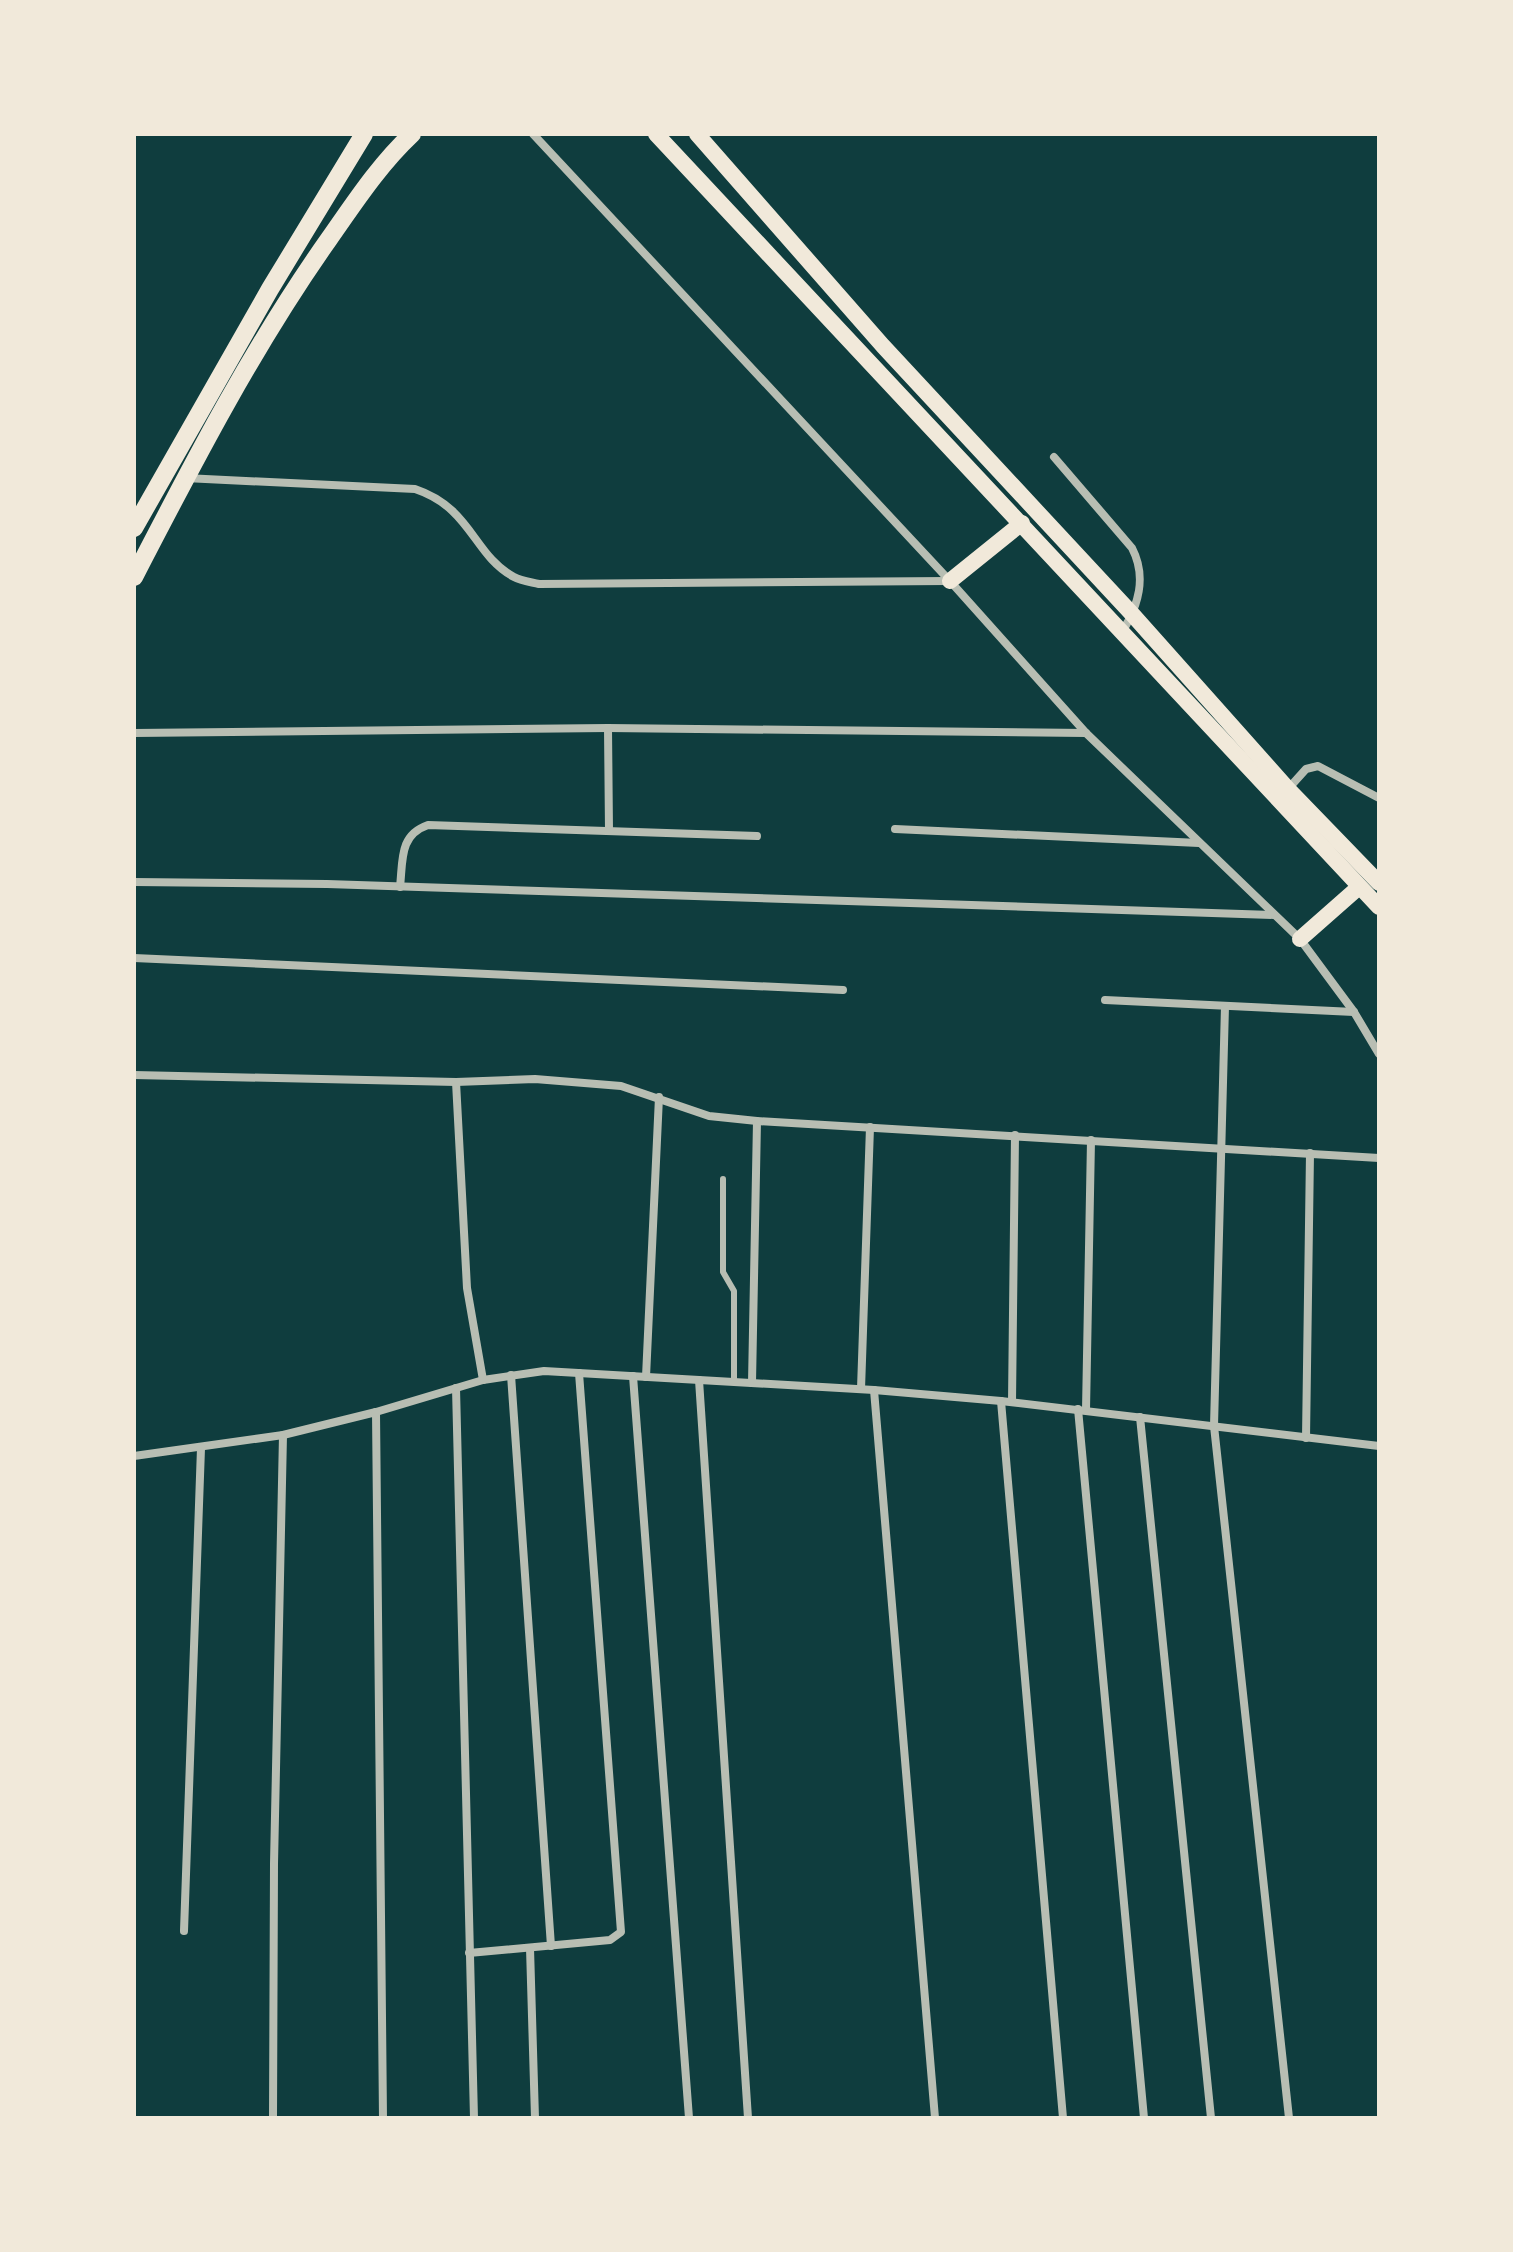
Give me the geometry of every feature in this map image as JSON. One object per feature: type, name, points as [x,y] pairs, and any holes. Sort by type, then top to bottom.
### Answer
[{"type":"main road","points":[[134,528],[238,343],[364,134]]},
{"type":"main road","points":[[134,577],[185,478],[285,302],[387,157],[412,134]]},
{"type":"main road","points":[[656,134],[1379,907]]},
{"type":"main road","points":[[697,134],[883,346],[1133,615],[1288,789],[1379,883]]},
{"type":"main road","points":[[950,581],[1022,523]]},
{"type":"main road","points":[[1300,939],[1359,887]]},
{"type":"street","points":[[533,134],[950,581],[1086,733],[1300,939],[1354,1012],[1379,1054]]},
{"type":"street","points":[[1054,457],[1132,548],[1139,561],[1142,575],[1133,615],[1122,632]]},
{"type":"street","points":[[185,478],[415,489],[449,505],[497,564],[515,578],[539,584],[950,581]]},
{"type":"street","points":[[134,733],[608,728],[1086,733]]},
{"type":"street","points":[[608,728],[609,830]]},
{"type":"street","points":[[1288,789],[1306,769],[1318,766],[1379,798]]},
{"type":"street","points":[[400,887],[406,839],[414,830],[428,825],[757,836]]},
{"type":"street","points":[[895,829],[1200,843]]},
{"type":"street","points":[[134,882],[400,887],[1275,915]]},
{"type":"street","points":[[134,958],[843,990]]},
{"type":"street","points":[[1105,1000],[1354,1012]]},
{"type":"street","points":[[1225,1006],[1214,1426],[1289,2118]]},
{"type":"street","points":[[134,1075],[456,1082],[535,1079],[621,1086],[709,1116],[757,1121],[1379,1158]]},
{"type":"street","points":[[456,1082],[468,1303],[483,1380]]},
{"type":"street","points":[[646,1377],[659,1097]]},
{"type":"street","points":[[752,1383],[757,1121]]},
{"type":"street","points":[[861,1389],[870,1127]]},
{"type":"street","points":[[1012,1402],[1015,1135]]},
{"type":"street","points":[[1091,1140],[1082,1409],[1144,2118]]},
{"type":"street","points":[[1306,1438],[1310,1153]]},
{"type":"street","points":[[134,1456],[283,1435],[376,1412],[483,1380],[511,1375],[579,1373],[861,1389],[1012,1402],[1379,1446]]},
{"type":"street","points":[[469,1953],[615,1939],[622,1927],[579,1373]]},
{"type":"street","points":[[511,1375],[551,1946]]},
{"type":"street","points":[[633,1376],[689,2118]]},
{"type":"street","points":[[699,1380],[748,2118]]},
{"type":"street","points":[[456,1388],[474,2118]]},
{"type":"street","points":[[874,1390],[935,2118]]},
{"type":"street","points":[[1001,1401],[1063,2118]]},
{"type":"street","points":[[376,1412],[383,2118]]},
{"type":"street","points":[[1140,1417],[1211,2118]]},
{"type":"street","points":[[273,2118],[274,1864],[283,1435]]},
{"type":"street","points":[[184,1931],[201,1448]]},
{"type":"street","points":[[530,1948],[535,2118]]},
{"type":"lane","points":[[723,1179],[723,1272],[734,1291],[734,1382]]}]
